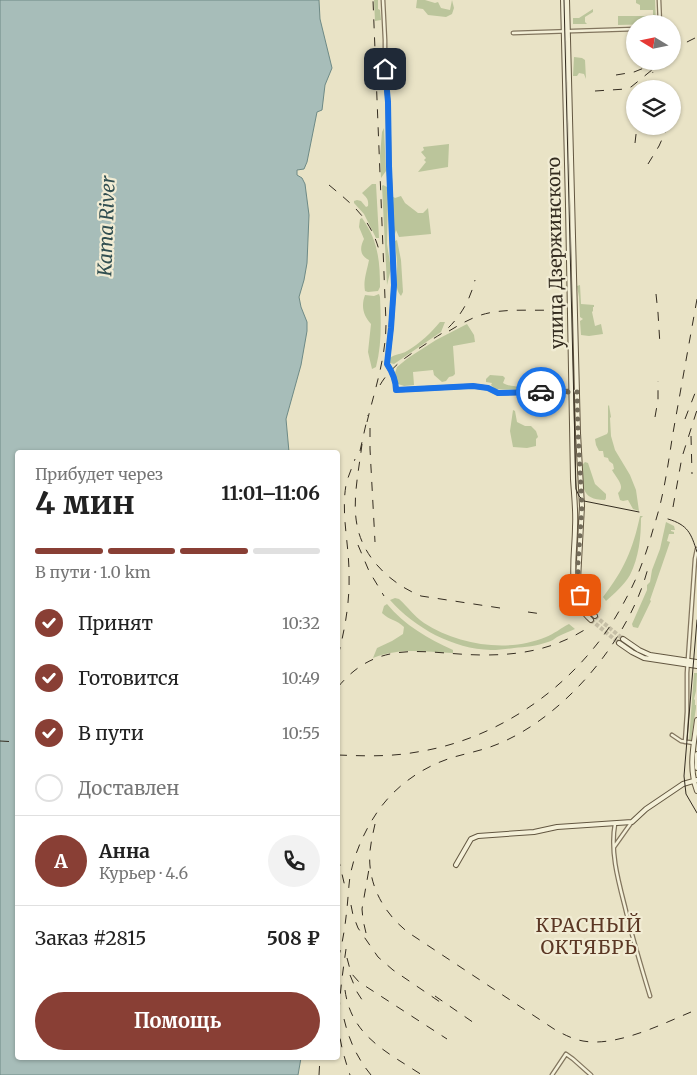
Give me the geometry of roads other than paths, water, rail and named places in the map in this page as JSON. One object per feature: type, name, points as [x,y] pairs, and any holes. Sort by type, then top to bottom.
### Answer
[{"type":"main road","name":"улица Дзержинского","points":[[562,0],[566,32]]},
{"type":"main road","name":"улица Дзержинского","points":[[567,0],[566,32],[575,392],[573,480],[576,524],[574,586],[579,604],[585,614],[593,618]]},
{"type":"main road","points":[[621,641],[632,652],[644,658],[697,664]]},
{"type":"main road","points":[[697,720],[692,767],[697,791]]},
{"type":"main road","points":[[697,754],[697,768]]},
{"type":"main road","points":[[456,865],[471,839],[478,836],[534,832],[557,827],[632,822],[646,809],[683,784],[695,780]]},
{"type":"street","points":[[383,0],[394,285],[387,364],[396,380],[396,390],[473,386],[488,388],[498,393],[575,392]]},
{"type":"street","points":[[659,0],[660,15]]},
{"type":"street","points":[[512,34],[626,29]]},
{"type":"street","points":[[685,742],[688,662],[697,549]]},
{"type":"street","points":[[672,735],[685,742],[694,743]]},
{"type":"street","points":[[613,848],[632,822]]},
{"type":"street","points":[[615,824],[613,848],[619,883],[650,996]]},
{"type":"street","points":[[552,1075],[566,1054],[591,1075]]},
{"type":"water","name":"Kama River","points":[[0,0],[319,0],[320,19],[332,68],[325,85],[322,110],[317,112],[307,162],[304,169],[297,170],[297,175],[302,178],[305,184],[309,215],[307,263],[299,297],[307,322],[307,331],[301,365],[286,419],[289,450],[15,450],[15,1060],[301,1060],[298,1075],[0,1075]]},
{"type":"tunnel","points":[[595,616],[623,639]]},
{"type":"tunnel","points":[[591,620],[619,643]]},
{"type":"tram line","points":[[564,0],[576,489],[584,501],[639,512]]},
{"type":"tram line","points":[[668,519],[675,521],[688,531],[697,552]]},
{"type":"tram line","points":[[697,620],[684,776],[686,794],[697,813]]},
{"type":"railway","points":[[367,422],[377,385],[386,336],[373,0]]},
{"type":"railway","points":[[681,45],[697,37]]},
{"type":"railway","points":[[616,75],[639,70]]},
{"type":"railway","points":[[595,91],[626,89],[652,70]]},
{"type":"railway","points":[[649,80],[653,72]]},
{"type":"railway","points":[[635,143],[636,135]]},
{"type":"railway","points":[[648,164],[664,135]]},
{"type":"railway","points":[[329,185],[360,213],[371,229],[379,250]]},
{"type":"railway","points":[[380,385],[397,364],[443,333],[451,325],[464,307],[475,280]]},
{"type":"railway","points":[[656,294],[660,345]]},
{"type":"railway","points":[[340,755],[377,756],[407,754],[443,746],[494,728],[517,715],[560,683],[597,644],[633,585],[657,515],[697,299]]},
{"type":"railway","points":[[449,331],[472,318],[489,313],[552,310]]},
{"type":"railway","points":[[655,417],[658,400],[658,381]]},
{"type":"railway","points":[[685,419],[697,388]]},
{"type":"railway","points":[[673,507],[682,457],[697,410]]},
{"type":"railway","points":[[360,451],[368,415]]},
{"type":"railway","points":[[370,428],[375,542]]},
{"type":"railway","points":[[691,436],[692,474]]},
{"type":"railway","points":[[362,444],[355,505],[360,537],[372,559],[389,577],[421,596],[500,608]]},
{"type":"railway","points":[[340,647],[349,594],[345,496],[347,482],[355,459]]},
{"type":"railway","points":[[358,545],[369,571],[384,596]]},
{"type":"railway","points":[[340,950],[352,866],[368,827],[385,802],[402,785],[422,771],[454,757],[498,744],[548,715],[592,672],[611,647],[627,621],[639,595],[648,568]]},
{"type":"railway","points":[[528,612],[542,614]]},
{"type":"railway","points":[[340,685],[354,671],[371,660],[388,654],[406,652],[484,655],[511,654],[550,646],[562,642],[586,629]]},
{"type":"railway","points":[[0,741],[15,742]]},
{"type":"railway","points":[[375,824],[370,851],[371,875],[379,897],[392,917],[409,933],[554,1029],[571,1038],[583,1041],[609,1041],[638,1034],[691,1012]]},
{"type":"railway","points":[[340,866],[346,891]]},
{"type":"railway","points":[[366,933],[362,909],[369,869]]},
{"type":"railway","points":[[351,905],[358,928],[378,957],[393,970],[440,1002]]},
{"type":"railway","points":[[340,994],[346,949]]},
{"type":"railway","points":[[347,958],[351,973],[359,982],[447,1039]]},
{"type":"railway","points":[[350,975],[357,992],[366,1006]]},
{"type":"railway","points":[[345,990],[349,1006],[363,1031],[384,1050],[422,1075]]},
{"type":"railway","points":[[435,996],[477,1025]]},
{"type":"railway","points":[[344,1019],[354,1048],[371,1075]]},
{"type":"railway","points":[[340,1038],[350,1075]]},
{"type":"railway","points":[[319,1075],[320,1060]]},
{"type":"district","name":"КРАСНЫЙ ОКТЯБРЬ","points":[[589,936]]}]
